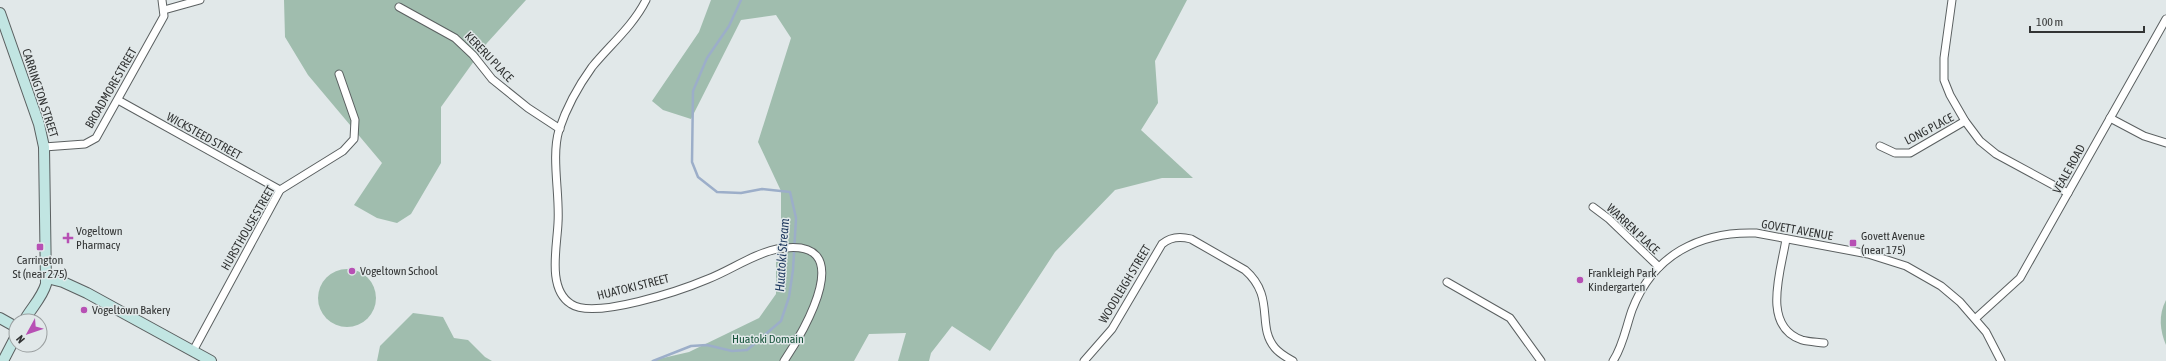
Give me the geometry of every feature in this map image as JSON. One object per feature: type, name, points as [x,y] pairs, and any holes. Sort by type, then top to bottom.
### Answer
[{"type":"main road","name":"CARRINGTON STREET","points":[[0,13],[39,124],[44,147],[47,278],[43,293],[29,313]]},
{"type":"main road","points":[[47,278],[63,282],[87,293],[211,361]]},
{"type":"main road","points":[[3,361],[8,351]]},
{"type":"street","name":"BROADMORE STREET","points":[[44,147],[85,144],[92,141],[100,133],[159,27],[164,10],[162,0]]},
{"type":"street","points":[[164,10],[200,0]]},
{"type":"street","name":"HUATOKI STREET","points":[[646,0],[634,19],[586,75],[560,129],[557,156],[559,210],[556,277],[561,293],[570,304],[586,310],[595,310],[627,304],[697,283],[757,256],[777,250],[805,249],[812,251],[819,259],[823,274],[818,298],[801,335],[784,361]]},
{"type":"street","points":[[1952,0],[1944,58],[1944,80],[1950,95],[1965,121],[1980,141],[1996,154],[2068,193]]},
{"type":"street","name":"KERERU PLACE","points":[[399,7],[455,38],[473,55],[492,79],[528,108],[560,129]]},
{"type":"street","name":"VEALE ROAD","points":[[1976,318],[2020,278],[2166,19]]},
{"type":"street","name":"HURSTHOUSE STREET","points":[[193,351],[280,190],[343,151],[354,139],[355,120],[340,74]]},
{"type":"street","name":"WICKSTEED STREET","points":[[118,100],[280,190]]},
{"type":"street","points":[[2110,118],[2144,136],[2166,143]]},
{"type":"street","name":"LONG PLACE","points":[[1880,146],[1895,153],[1910,153],[1965,121]]},
{"type":"street","name":"WARREN PLACE","points":[[1593,208],[1609,219],[1659,267]]},
{"type":"street","name":"GOVETT AVENUE","points":[[1616,360],[1639,295],[1659,267],[1682,249],[1696,242],[1718,235],[1756,234],[1868,254],[1906,266],[1941,286],[1976,318],[1995,347],[2001,361]]},
{"type":"street","name":"WOODLEIGH STREET","points":[[1084,361],[1116,323],[1162,244],[1171,239],[1182,237],[1191,239],[1245,270],[1252,276],[1262,294],[1270,340],[1280,354],[1293,361]]},
{"type":"street","points":[[1786,239],[1776,291],[1778,312],[1787,328],[1794,335],[1802,340],[1824,343]]},
{"type":"street","points":[[1447,282],[1510,318],[1541,361]]},
{"type":"green space","points":[[284,0],[526,0],[487,43],[441,107],[441,163],[411,214],[397,223],[377,218],[354,205],[382,163],[308,75],[285,37]]},
{"type":"green space","name":"Huatoki Domain","points":[[711,0],[1187,0],[1155,61],[1158,103],[1141,130],[1193,178],[1162,178],[1115,190],[1055,252],[990,351],[952,326],[931,353],[929,361],[898,361],[906,333],[869,334],[854,361],[650,361],[689,352],[759,318],[776,294],[776,262],[786,261],[781,226],[781,191],[758,142],[791,38],[776,15],[741,20],[691,119],[663,110],[652,101],[699,32]]},
{"type":"green space","points":[[341,269],[353,269],[368,277],[376,292],[376,304],[368,319],[353,327],[341,327],[326,319],[318,304],[318,292],[326,277]]},
{"type":"green space","points":[[2166,300],[2166,345],[2162,334],[2161,317]]},
{"type":"green space","points":[[413,313],[443,317],[454,338],[468,340],[485,357],[492,361],[377,361],[380,346]]},
{"type":"waterway","name":"Huatoki Stream","points":[[653,361],[691,346],[707,345],[732,351],[747,350],[781,321],[789,297],[793,270],[796,218],[790,192],[762,189],[741,193],[717,192],[698,177],[692,162],[693,91],[707,58],[729,26],[741,0]]},
{"type":"place","name":"Vogeltown Pharmacy","points":[[68,238]]},
{"type":"place","name":"Govett Avenue (near 175)","points":[[1853,243]]},
{"type":"place","name":"Carrington St (near 275)","points":[[40,247]]},
{"type":"place","name":"Vogeltown School","points":[[352,271]]},
{"type":"place","name":"Frankleigh Park Kindergarten","points":[[1580,280]]},
{"type":"place","name":"Vogeltown Bakery","points":[[84,310]]}]
